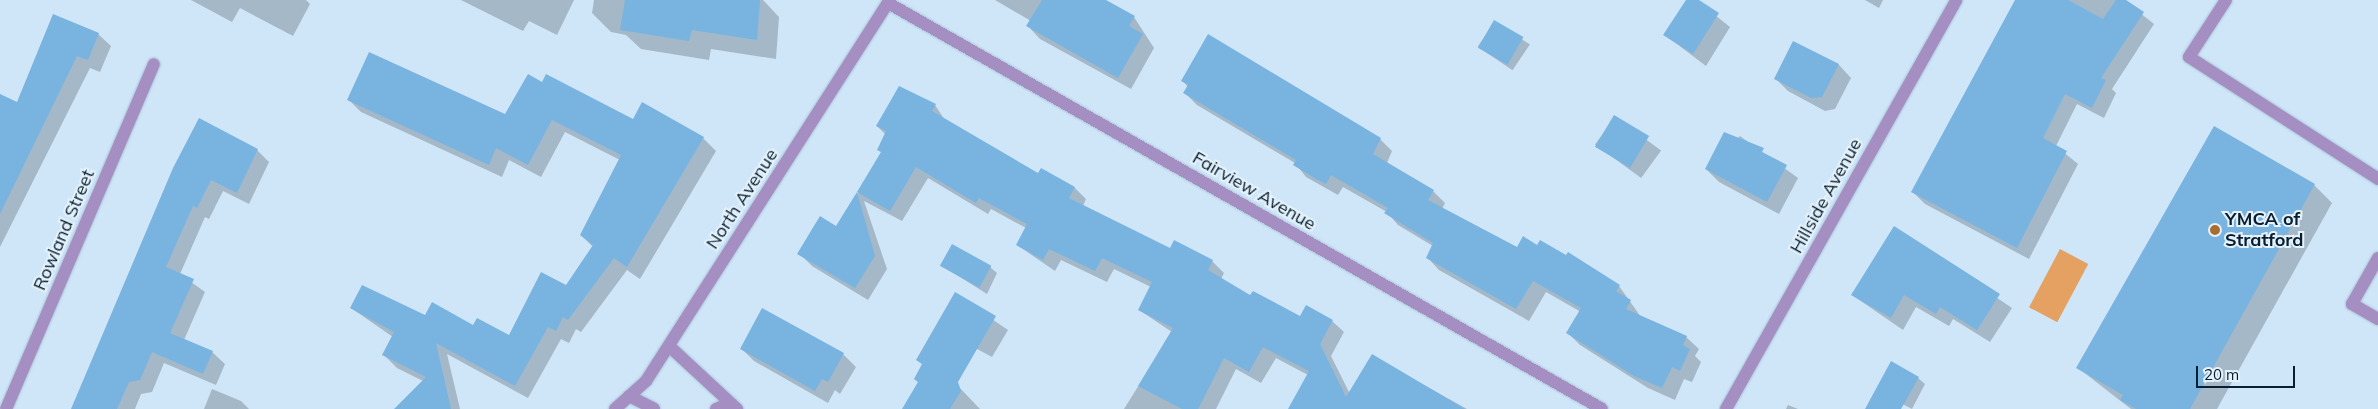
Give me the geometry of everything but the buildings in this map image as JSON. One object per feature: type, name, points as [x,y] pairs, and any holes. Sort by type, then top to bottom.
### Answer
[{"type":"street","name":"Hillside Avenue","points":[[1726,409],[1956,0]]},
{"type":"street","points":[[2226,0],[2189,57],[2378,179]]},
{"type":"street","name":"North Avenue","points":[[615,409],[646,381],[889,2]]},
{"type":"street","name":"Fairview Avenue","points":[[889,2],[1602,409]]},
{"type":"street","name":"Rowland Street","points":[[6,409],[154,64]]},
{"type":"street","points":[[2378,258],[2352,304],[2378,319]]},
{"type":"street","points":[[668,346],[733,406]]},
{"type":"street","points":[[629,396],[654,409]]},
{"type":"street","points":[[716,409],[733,406]]},
{"type":"shaded area","points":[[2060,249],[2088,264],[2057,322],[2029,307]]},
{"type":"place","name":"YMCA of Stratford","points":[[2215,230]]}]
